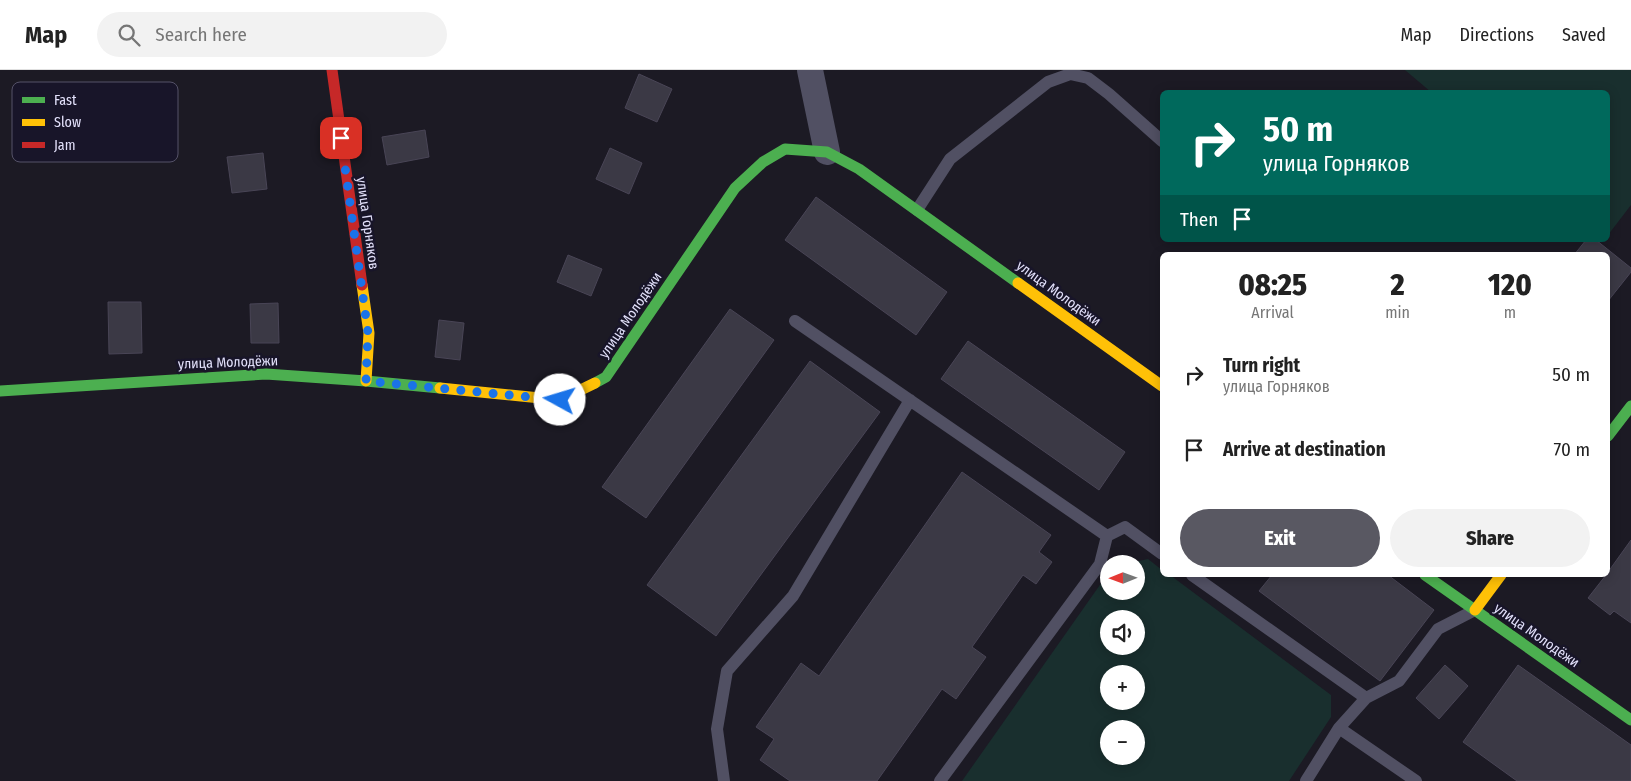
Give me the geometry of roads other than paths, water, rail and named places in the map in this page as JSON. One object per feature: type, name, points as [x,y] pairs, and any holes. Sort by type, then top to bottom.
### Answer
[{"type":"main road","name":"улица Горняков","points":[[332,70],[368,333],[366,381]]},
{"type":"main road","name":"улица Молодёжи","points":[[0,391],[266,374],[366,381],[560,400],[606,377],[735,188],[763,162],[786,149],[827,152],[859,169],[1160,385]]},
{"type":"main road","points":[[1610,433],[1631,406]]},
{"type":"main road","name":"улица Молодёжи","points":[[1428,577],[1631,720]]},
{"type":"main road","points":[[1474,610],[1500,577]]},
{"type":"street","points":[[810,70],[827,152]]},
{"type":"lane","points":[[916,210],[950,159],[1048,82],[1070,74],[1088,78],[1160,139]]},
{"type":"lane","points":[[795,320],[1107,536]]},
{"type":"lane","points":[[724,781],[717,729],[728,671],[793,596],[910,400]]},
{"type":"lane","points":[[1107,536],[1125,528],[1160,553]]},
{"type":"lane","points":[[940,781],[1100,564],[1107,536]]},
{"type":"lane","points":[[1195,577],[1366,698]]},
{"type":"lane","points":[[1306,781],[1339,728],[1366,698],[1399,681],[1438,628],[1474,610]]},
{"type":"lane","points":[[1339,728],[1416,781]]}]
